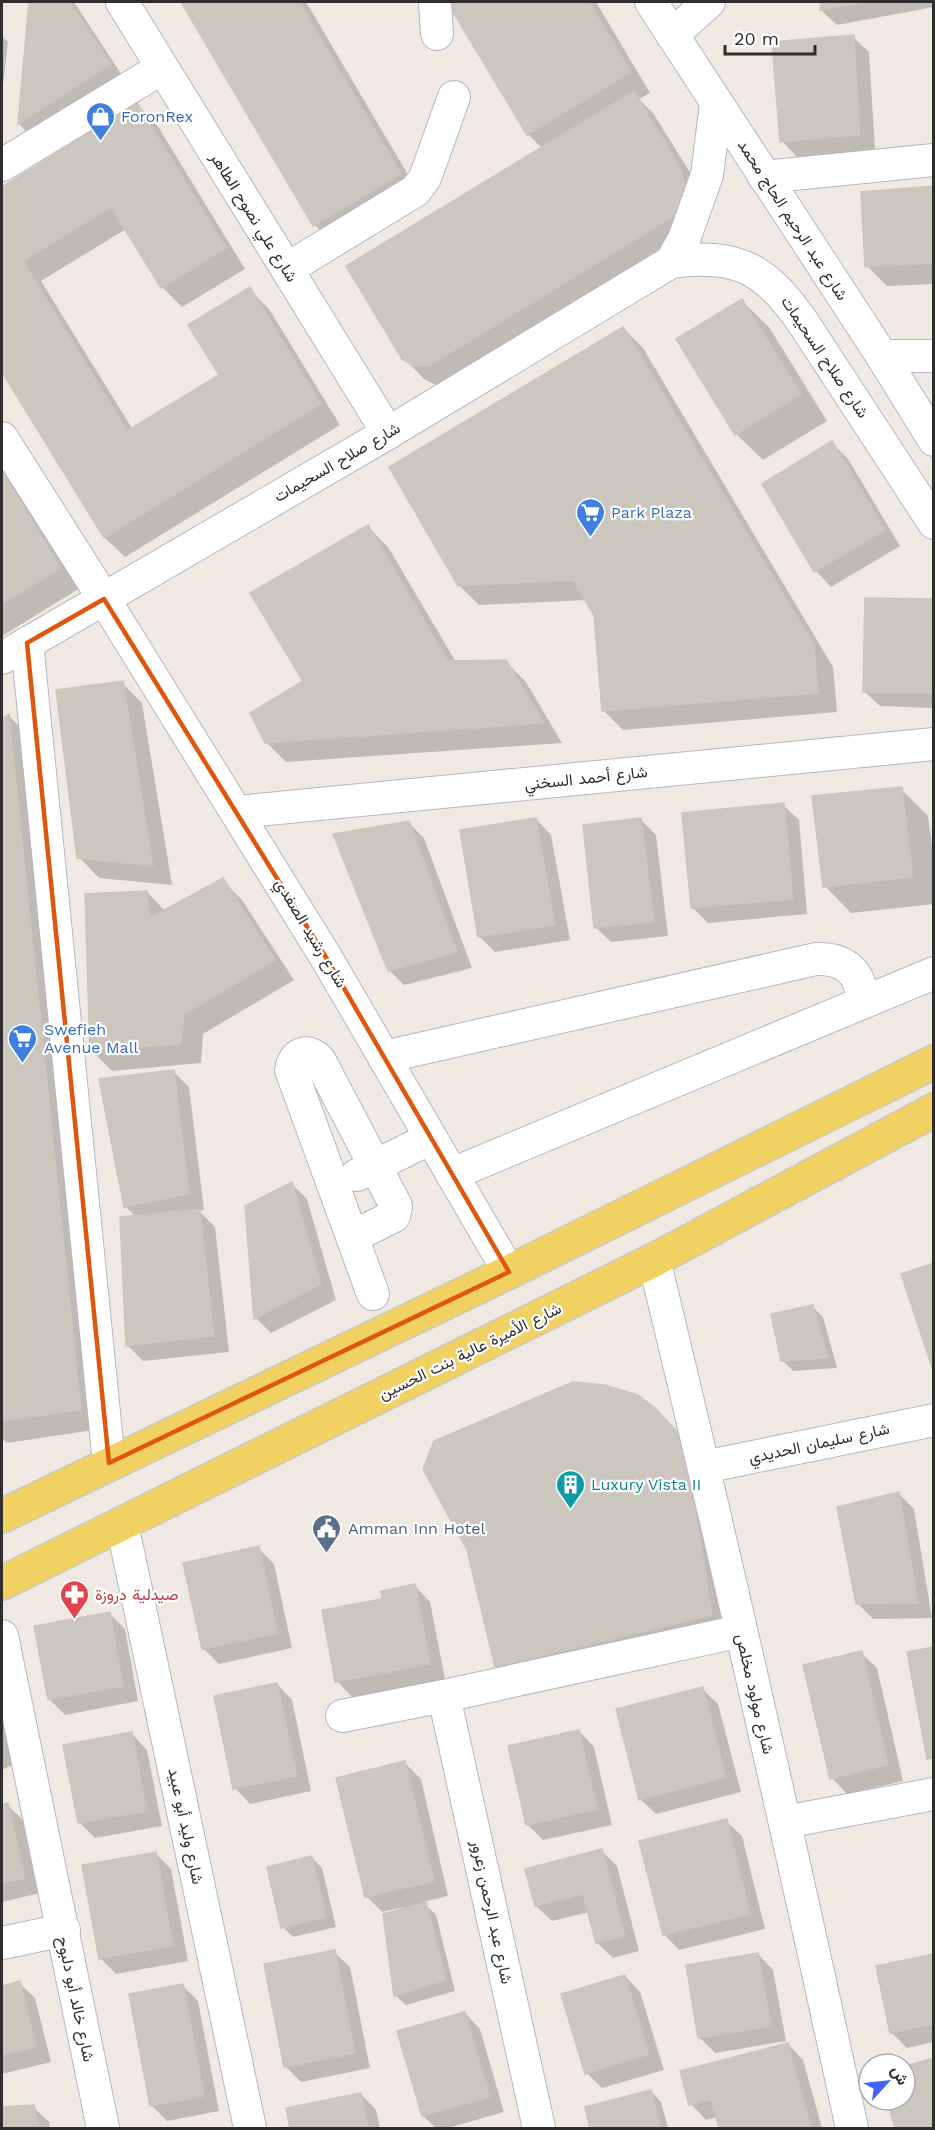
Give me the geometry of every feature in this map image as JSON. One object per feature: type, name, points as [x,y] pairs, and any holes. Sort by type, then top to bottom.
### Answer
[{"type":"main road","points":[[2,1516],[509,1272],[933,1062]]},
{"type":"main road","name":"شارع الأميرة عالية بنت الحسين","points":[[2,1583],[654,1260],[933,1110]]},
{"type":"street","name":"شارع علي نصوح الطاهر","points":[[122,2],[388,433]]},
{"type":"street","points":[[435,2],[437,34]]},
{"type":"street","name":"شارع عبد الرحيم الحاج محمد","points":[[651,2],[882,356],[933,440]]},
{"type":"street","points":[[672,35],[709,2]]},
{"type":"street","points":[[2,165],[162,68]]},
{"type":"street","points":[[286,269],[415,191],[425,178],[454,97]]},
{"type":"street","name":"شارع صلاح السحيمات","points":[[671,262],[684,240],[707,175],[716,104]]},
{"type":"street","points":[[764,177],[933,160]]},
{"type":"street","name":"شارع صلاح السحيمات","points":[[14,651],[388,433],[671,262],[698,258],[743,265],[758,273],[786,297],[922,479],[933,523]]},
{"type":"street","points":[[882,356],[930,356]]},
{"type":"street","name":"شارع رشيد الصفدي","points":[[2,438],[238,812],[327,959],[509,1272]]},
{"type":"street","points":[[14,651],[110,1463]]},
{"type":"street","name":"شارع أحمد السخني","points":[[238,812],[933,744]]},
{"type":"street","points":[[384,1057],[816,959],[836,960],[853,972],[862,992],[862,1003]]},
{"type":"street","points":[[452,1174],[933,973]]},
{"type":"street","points":[[352,1237],[391,1218],[396,1213],[396,1206],[320,1061],[310,1053],[303,1053],[292,1062],[291,1070],[334,1186],[352,1237],[373,1294]]},
{"type":"street","points":[[334,1186],[431,1138]]},
{"type":"street","name":"شارع مولود مخلص","points":[[654,1260],[785,1822],[852,2128]]},
{"type":"street","name":"شارع سليمان الحديدي","points":[[704,1467],[933,1420]]},
{"type":"street","name":"شارع وليد أبو عبيد","points":[[122,1524],[250,2128]]},
{"type":"street","points":[[342,1716],[444,1696],[741,1630]]},
{"type":"street","points":[[2,1636],[64,1930]]},
{"type":"street","name":"شارع عبد الرحمن زعرور","points":[[444,1696],[539,2128]]},
{"type":"street","points":[[785,1822],[933,1794]]},
{"type":"street","name":"شارع خالد أبو دلبوح","points":[[2,1943],[64,1930],[103,2128]]},
{"type":"highlighted area","points":[[104,599],[327,959],[509,1272],[109,1463],[27,643]]},
{"type":"building","points":[[29,2],[70,2],[111,64],[18,124]]},
{"type":"building","points":[[181,2],[299,2],[401,174],[313,226]]},
{"type":"building","points":[[447,2],[589,2],[631,72],[527,135]]},
{"type":"building","points":[[821,2],[866,2],[820,10]]},
{"type":"building","points":[[854,35],[860,135],[780,142],[772,42]]},
{"type":"building","points":[[634,91],[682,173],[685,190],[674,216],[429,366],[414,366],[402,359],[346,266]]},
{"type":"building","points":[[137,103],[226,248],[161,288],[111,207],[23,261],[127,431],[219,375],[188,325],[250,287],[321,404],[104,538],[2,372],[2,187]]},
{"type":"building","points":[[934,186],[934,263],[865,267],[861,192]]},
{"type":"building","points":[[742,299],[801,394],[735,435],[676,339]]},
{"type":"building","name":"Park Plaza","points":[[623,327],[814,645],[818,693],[602,711],[594,615],[573,580],[458,586],[389,467]]},
{"type":"building","points":[[832,441],[885,530],[814,572],[762,484]]},
{"type":"building","points":[[2,470],[61,568],[2,604]]},
{"type":"building","points":[[368,525],[448,661],[506,660],[544,723],[265,743],[250,713],[303,681],[250,593]]},
{"type":"building","points":[[865,598],[934,599],[934,693],[863,692]]},
{"type":"building","points":[[123,681],[153,866],[77,858],[56,690]]},
{"type":"building","name":"Swefieh Avenue Mall","points":[[9,714],[81,1410],[2,1421],[2,719]]},
{"type":"building","points":[[902,787],[913,877],[823,887],[812,796]]},
{"type":"building","points":[[784,803],[793,899],[691,908],[682,813]]},
{"type":"building","points":[[536,818],[555,925],[478,937],[460,830]]},
{"type":"building","points":[[641,818],[654,921],[594,928],[583,825]]},
{"type":"building","points":[[409,821],[457,952],[388,971],[333,834]]},
{"type":"building","points":[[223,878],[275,960],[184,1014],[181,1044],[90,1051],[85,894],[147,891],[150,918]]},
{"type":"building","points":[[174,1070],[189,1194],[124,1207],[99,1079]]},
{"type":"building","points":[[292,1182],[321,1284],[254,1319],[245,1206]]},
{"type":"building","points":[[200,1209],[214,1336],[126,1346],[120,1217]]},
{"type":"building","points":[[934,1263],[934,1373],[901,1274]]},
{"type":"building","points":[[813,1305],[828,1358],[781,1361],[771,1314]]},
{"type":"building","name":"Luxury Vista II","points":[[573,1382],[604,1385],[638,1395],[655,1408],[679,1434],[687,1458],[712,1615],[495,1667],[467,1550],[423,1469],[434,1441]]},
{"type":"building","points":[[899,1492],[918,1603],[856,1604],[837,1507]]},
{"type":"building","points":[[259,1546],[277,1633],[202,1649],[183,1563]]},
{"type":"building","points":[[415,1584],[430,1664],[335,1682],[322,1610],[382,1599],[381,1591]]},
{"type":"building","points":[[110,1612],[123,1686],[48,1700],[34,1626]]},
{"type":"building","points":[[934,1647],[934,1758],[927,1759],[907,1652]]},
{"type":"building","points":[[862,1651],[888,1765],[830,1779],[803,1665]]},
{"type":"building","points":[[277,1683],[297,1776],[233,1789],[214,1696]]},
{"type":"building","points":[[703,1687],[726,1777],[639,1800],[616,1709]]},
{"type":"building","points":[[579,1730],[597,1809],[526,1825],[508,1746]]},
{"type":"building","points":[[132,1732],[147,1811],[78,1823],[63,1745]]},
{"type":"building","points":[[405,1761],[434,1881],[365,1897],[336,1778]]},
{"type":"building","points":[[8,1803],[25,1878],[2,1883],[2,1805]]},
{"type":"building","points":[[727,1819],[750,1914],[663,1935],[639,1841]]},
{"type":"building","points":[[602,1849],[625,1936],[596,1943],[583,1894],[535,1906],[525,1869]]},
{"type":"building","points":[[156,1852],[173,1946],[99,1959],[82,1865]]},
{"type":"building","points":[[312,1856],[326,1917],[281,1928],[267,1867]]},
{"type":"building","points":[[426,1902],[446,1980],[394,1996],[383,1914]]},
{"type":"building","points":[[335,1950],[355,2053],[284,2067],[264,1964]]},
{"type":"building","points":[[758,1953],[771,2026],[698,2038],[686,1965]]},
{"type":"building","points":[[934,1954],[934,2024],[890,2033],[876,1966]]},
{"type":"building","points":[[625,1975],[649,2054],[585,2074],[561,1994]]},
{"type":"building","points":[[20,1981],[36,2047],[2,2055],[2,1986]]},
{"type":"building","points":[[183,1984],[204,2096],[150,2106],[129,1994]]},
{"type":"building","points":[[465,2012],[490,2097],[422,2116],[397,2031]]},
{"type":"building","points":[[788,2043],[811,2128],[719,2128],[711,2099],[689,2105],[680,2071]]},
{"type":"building","points":[[934,2058],[934,2128],[895,2128],[890,2112],[917,2112],[917,2063]]},
{"type":"building","points":[[651,2090],[661,2128],[590,2128],[585,2107]]},
{"type":"building","points":[[361,2093],[368,2128],[290,2128],[286,2108]]},
{"type":"building","points":[[34,2105],[39,2128],[2,2128],[2,2107]]},
{"type":"place","name":"ForonRex","points":[[100,142]]},
{"type":"place","name":"Park Plaza","points":[[590,538]]},
{"type":"place","name":"Swefieh Avenue Mall","points":[[23,1064]]},
{"type":"place","name":"Luxury Vista II","points":[[570,1510]]},
{"type":"place","name":"Amman Inn Hotel","points":[[327,1554]]},
{"type":"place","name":"صيدلية دروزة","points":[[74,1620]]}]
